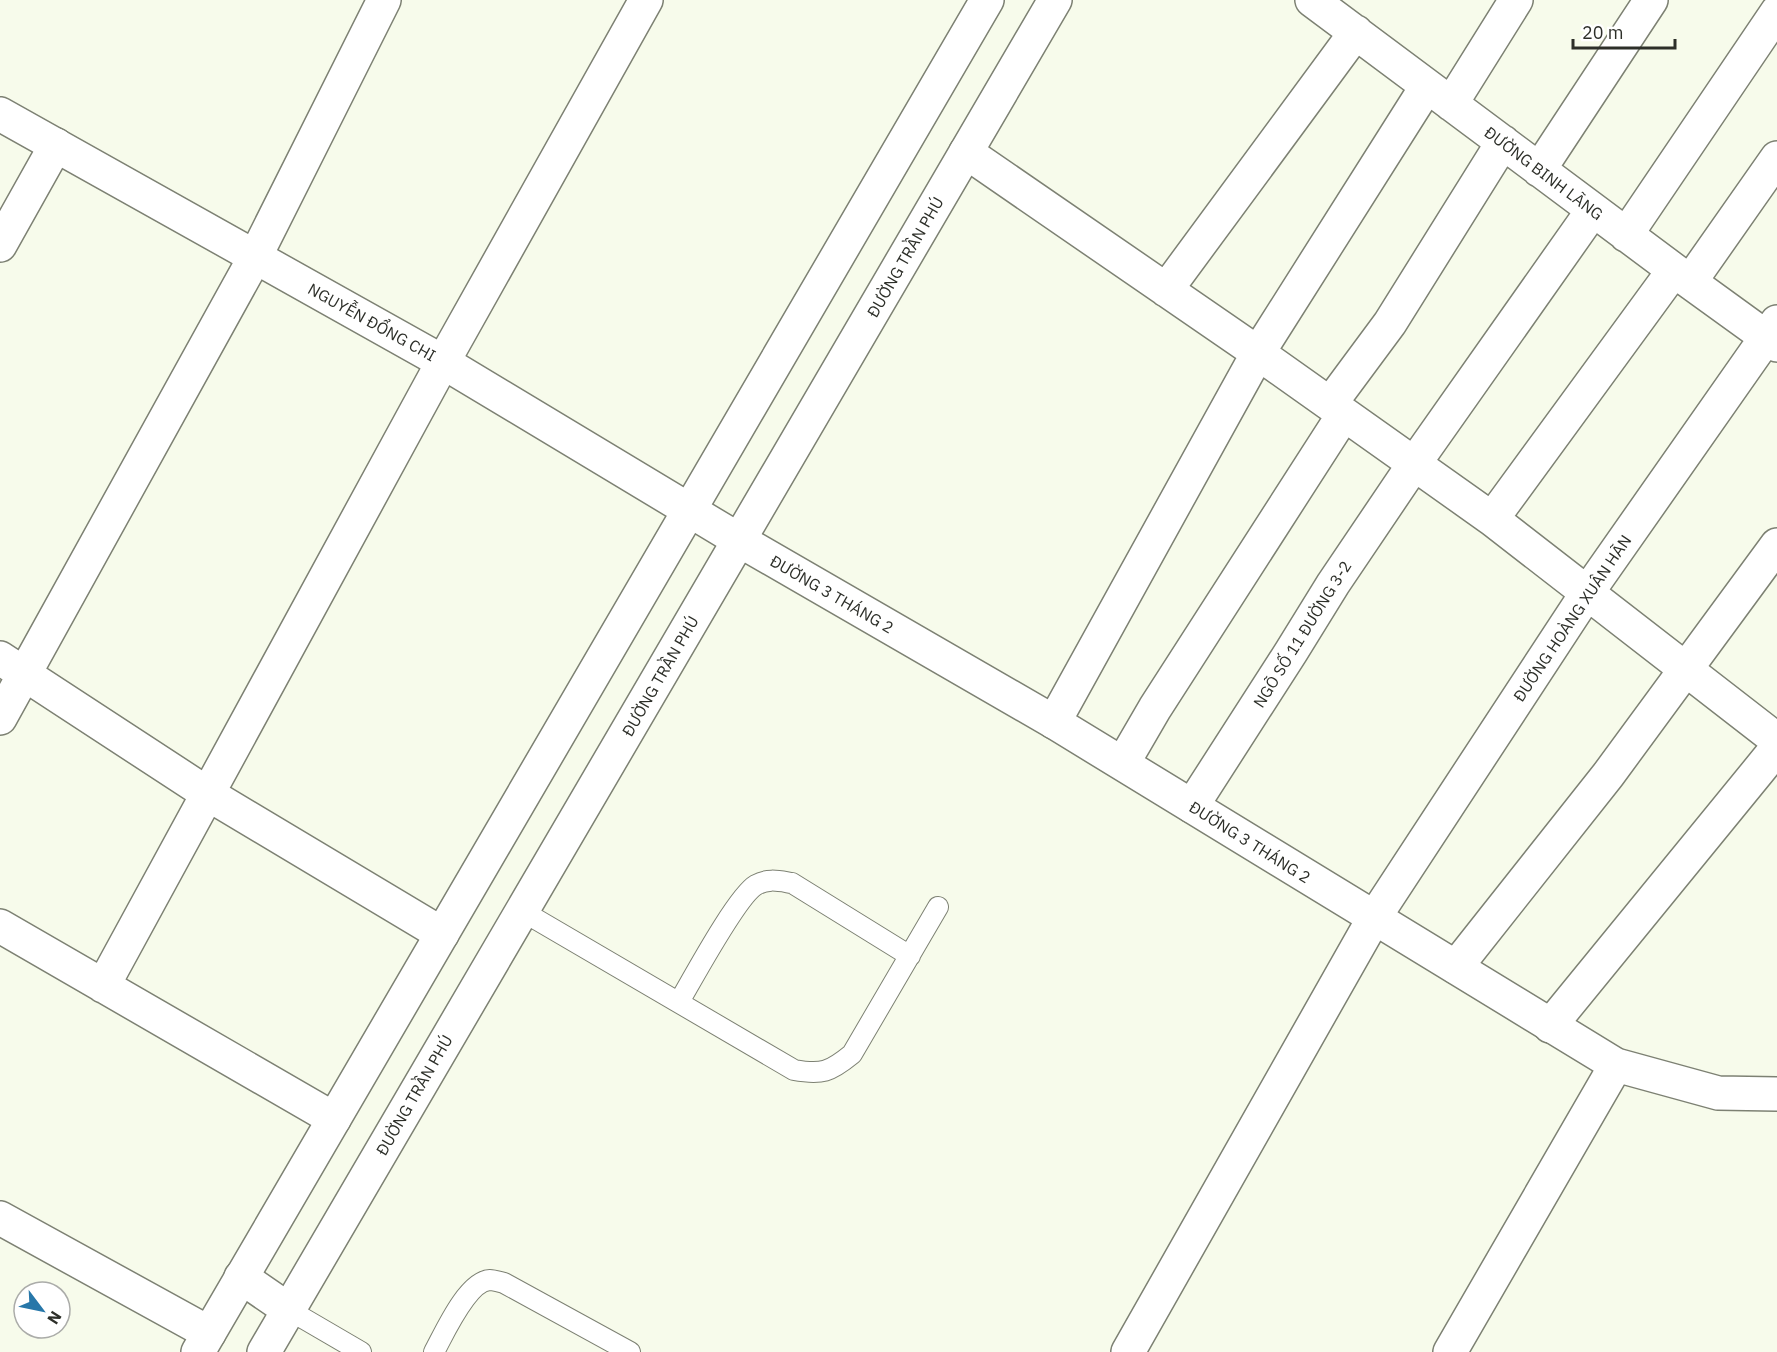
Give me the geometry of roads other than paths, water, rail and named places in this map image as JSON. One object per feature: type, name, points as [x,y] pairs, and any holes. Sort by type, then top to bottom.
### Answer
[{"type":"main road","points":[[0,718],[12,665],[255,257],[384,0]]},
{"type":"main road","points":[[103,986],[444,362],[646,0]]},
{"type":"main road","points":[[0,1218],[204,1343],[987,0]]},
{"type":"main road","name":"ĐƯỜNG TRẦN PHÚ","points":[[264,1352],[1055,0]]},
{"type":"main road","name":"ĐƯỜNG BINH LÃNG","points":[[1312,0],[1682,276],[1773,334]]},
{"type":"main road","points":[[1054,722],[1258,353],[1439,95],[1516,0]]},
{"type":"main road","points":[[1539,170],[1651,0]]},
{"type":"main road","points":[[1626,235],[1777,12]]},
{"type":"main road","points":[[1166,290],[1356,32]]},
{"type":"main road","name":"NGUYỄN ĐỔNG CHI","points":[[0,114],[444,362],[739,540]]},
{"type":"main road","points":[[1123,763],[1337,409],[1503,142]]},
{"type":"main road","points":[[0,245],[56,145]]},
{"type":"main road","points":[[966,152],[1258,353],[1492,519],[1777,740]]},
{"type":"main road","points":[[1492,519],[1777,158]]},
{"type":"main road","name":"NGÕ SỐ 11 ĐƯỜNG 3-2","points":[[1192,806],[1333,584],[1414,464],[1593,210]]},
{"type":"main road","name":"ĐƯỜNG HOÀNG XUÂN HÃN","points":[[1128,1352],[1374,918],[1587,593],[1773,334]]},
{"type":"main road","name":"ĐƯỜNG 3 THÁNG 2","points":[[739,540],[1123,763],[1616,1065],[1718,1093],[1777,1094]]},
{"type":"main road","points":[[1455,967],[1608,775],[1777,545]]},
{"type":"main road","points":[[12,665],[208,794],[442,934]]},
{"type":"main road","points":[[1550,1026],[1777,748]]},
{"type":"main road","points":[[0,926],[334,1119]]},
{"type":"main road","points":[[1450,1352],[1616,1065]]},
{"type":"main road","points":[[242,1277],[289,1310]]},
{"type":"lane","points":[[678,1002],[740,902],[755,886],[771,880],[792,883],[910,956]]},
{"type":"lane","points":[[522,911],[794,1070],[815,1074],[834,1069],[852,1054],[938,907]]},
{"type":"lane","points":[[434,1352],[459,1306],[475,1286],[489,1280],[504,1283],[630,1352]]},
{"type":"lane","points":[[289,1310],[361,1352]]}]
